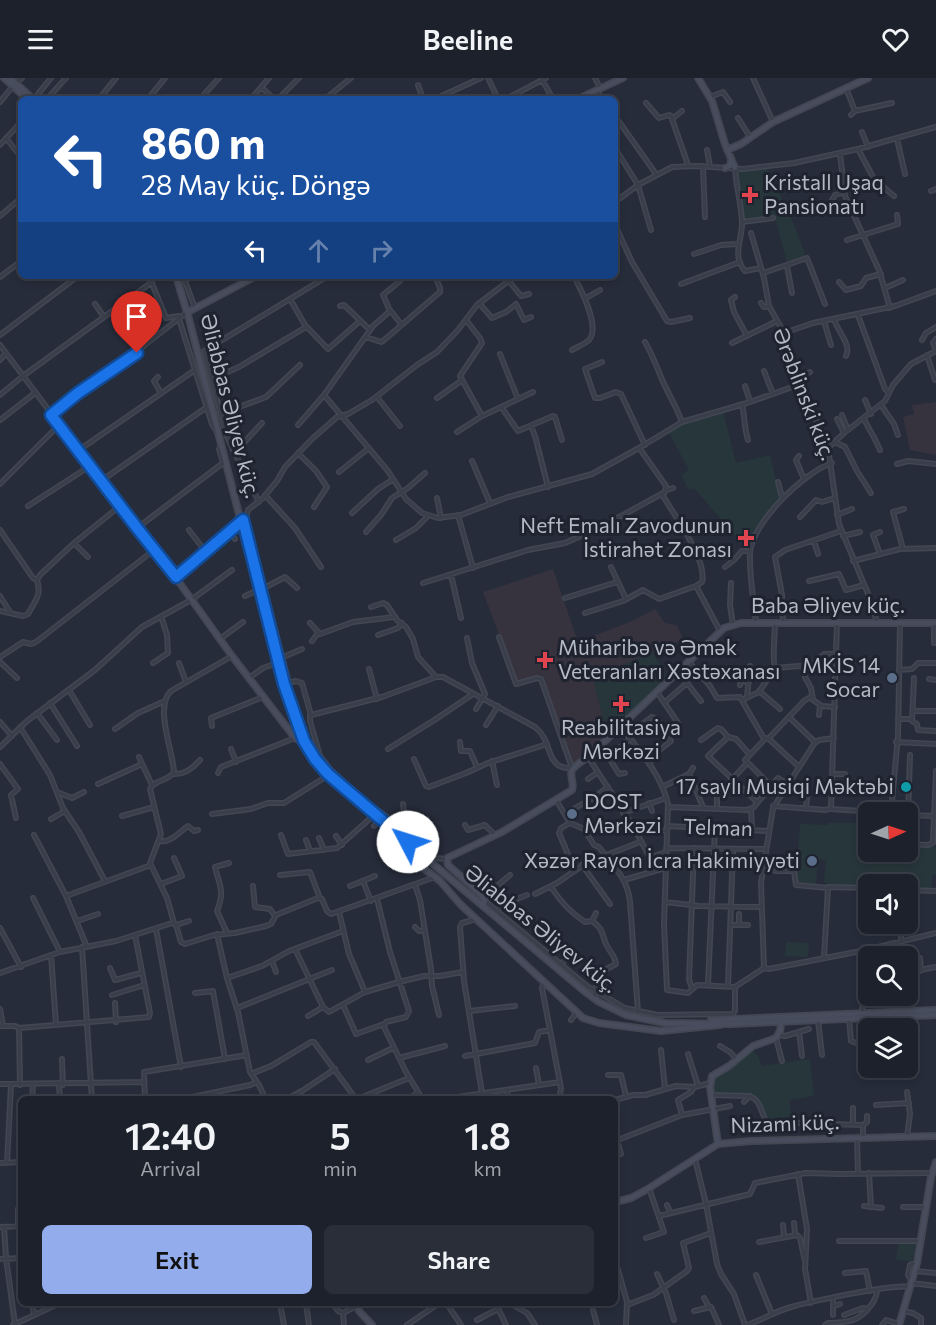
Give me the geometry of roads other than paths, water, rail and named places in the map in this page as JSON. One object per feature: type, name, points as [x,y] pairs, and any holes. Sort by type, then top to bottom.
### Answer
[{"type":"main road","points":[[4,78],[29,96]]},
{"type":"main road","points":[[10,78],[24,96]]},
{"type":"main road","points":[[588,96],[622,78]]},
{"type":"main road","points":[[698,78],[710,97],[735,168]]},
{"type":"main road","points":[[727,150],[773,122],[868,78]]},
{"type":"main road","points":[[725,168],[730,166],[731,161]]},
{"type":"main road","name":"Əliabbas Əliyev küç.","points":[[181,279],[243,520]]},
{"type":"main road","points":[[251,279],[189,312],[261,589],[288,704],[302,742],[314,760],[327,776],[407,844],[599,1002],[626,1015],[651,1021],[705,1025],[782,1019]]},
{"type":"main road","points":[[243,520],[176,577],[263,697],[295,738],[302,742]]},
{"type":"main road","name":"Əliabbas Əliyev küç.","points":[[261,589],[299,731],[315,759],[407,844],[484,901],[595,994],[626,1013],[658,1021],[681,1022],[752,1018]]},
{"type":"main road","name":"Baba Əliyev küç.","points":[[573,769],[720,631],[733,625],[935,623]]},
{"type":"main road","points":[[484,901],[448,865],[446,860],[495,835],[573,789],[573,769]]},
{"type":"main road","points":[[407,844],[412,857],[476,919],[576,1012],[589,1020],[666,1031],[705,1025]]},
{"type":"main road","points":[[729,1024],[752,1018],[849,1018],[936,1010]]},
{"type":"main road","points":[[817,1018],[862,1013],[936,1015]]},
{"type":"main road","points":[[718,1144],[710,1083],[713,1074],[727,1067],[753,1046],[778,1036],[782,1019]]},
{"type":"main road","name":"Nizami küç.","points":[[618,1201],[631,1198],[649,1188],[718,1144],[936,1136]]},
{"type":"main road","points":[[899,1324],[915,1271],[932,1173],[936,1162]]},
{"type":"main road","points":[[358,1306],[361,1313],[372,1325]]},
{"type":"street","points":[[0,102],[22,78]]},
{"type":"street","points":[[38,94],[51,78]]},
{"type":"street","points":[[50,96],[66,78]]},
{"type":"street","points":[[101,96],[116,78]]},
{"type":"street","points":[[150,96],[165,78]]},
{"type":"street","points":[[203,96],[219,78]]},
{"type":"street","points":[[254,96],[269,78]]},
{"type":"street","points":[[279,96],[299,78]]},
{"type":"street","points":[[329,96],[351,78]]},
{"type":"street","points":[[441,96],[479,78]]},
{"type":"street","points":[[488,78],[497,96]]},
{"type":"street","points":[[511,96],[546,78]]},
{"type":"street","points":[[595,78],[602,96]]},
{"type":"street","points":[[753,78],[773,122]]},
{"type":"street","points":[[541,79],[551,96]]},
{"type":"street","points":[[418,85],[422,96]]},
{"type":"street","points":[[261,87],[272,96]]},
{"type":"street","points":[[846,88],[855,111]]},
{"type":"street","points":[[710,97],[723,92],[730,102]]},
{"type":"street","points":[[851,115],[855,111],[891,103]]},
{"type":"street","points":[[646,104],[659,118],[669,115],[672,118],[688,166]]},
{"type":"street","points":[[672,118],[682,111]]},
{"type":"street","points":[[738,118],[750,137]]},
{"type":"street","points":[[618,120],[656,174]]},
{"type":"street","points":[[0,145],[18,125]]},
{"type":"street","points":[[618,198],[656,174],[672,167],[735,168],[780,165],[840,154],[936,127]]},
{"type":"street","points":[[862,132],[868,147]]},
{"type":"street","points":[[6,138],[18,153]]},
{"type":"street","points":[[897,139],[905,174]]},
{"type":"street","points":[[858,149],[874,179],[894,196]]},
{"type":"street","points":[[707,150],[710,166]]},
{"type":"street","points":[[618,152],[638,185],[651,230]]},
{"type":"street","points":[[840,154],[844,192],[881,274],[890,308]]},
{"type":"street","points":[[703,166],[705,217]]},
{"type":"street","points":[[735,168],[742,222],[737,244],[740,262],[746,271],[761,268]]},
{"type":"street","points":[[931,191],[936,189]]},
{"type":"street","points":[[831,202],[835,195],[844,192]]},
{"type":"street","points":[[0,216],[18,201]]},
{"type":"street","points":[[847,240],[898,224],[897,215]]},
{"type":"street","points":[[742,222],[773,218]]},
{"type":"street","points":[[618,232],[632,262],[667,321],[675,322],[690,318]]},
{"type":"street","name":"Ərəblinski küç.","points":[[752,233],[763,273],[768,306],[784,333],[798,377],[828,448],[841,531],[874,609],[877,623]]},
{"type":"street","points":[[694,254],[720,245],[737,244]]},
{"type":"street","points":[[763,273],[805,258],[809,259],[825,304]]},
{"type":"street","points":[[681,284],[740,262]]},
{"type":"street","points":[[0,277],[18,263]]},
{"type":"street","points":[[787,266],[792,294]]},
{"type":"street","points":[[839,282],[846,290],[861,286],[866,278],[881,274]]},
{"type":"street","points":[[0,334],[74,279]]},
{"type":"street","points":[[151,279],[166,318],[177,316],[180,318]]},
{"type":"street","points":[[181,279],[196,309]]},
{"type":"street","points":[[259,502],[233,451],[220,414],[204,351],[323,279]]},
{"type":"street","points":[[400,279],[382,295],[401,324]]},
{"type":"street","points":[[366,337],[382,342],[440,291],[437,281],[439,279]]},
{"type":"street","points":[[243,520],[248,510],[259,502],[277,481],[285,467],[331,422],[377,397],[437,351],[479,303],[511,279]]},
{"type":"street","points":[[572,350],[589,340],[591,335],[591,320],[585,298],[576,279]]},
{"type":"street","points":[[885,288],[903,280]]},
{"type":"street","points":[[509,281],[521,296],[529,294]]},
{"type":"street","points":[[0,394],[152,282]]},
{"type":"street","points":[[585,298],[600,290]]},
{"type":"street","points":[[784,333],[800,326],[890,308],[936,291]]},
{"type":"street","points":[[735,297],[731,300],[734,312],[747,336]]},
{"type":"street","points":[[290,299],[306,327],[328,349],[360,321]]},
{"type":"street","points":[[479,303],[492,318],[506,312],[516,304],[524,320],[531,317]]},
{"type":"street","points":[[762,303],[764,307],[768,306]]},
{"type":"street","points":[[95,304],[104,317]]},
{"type":"street","points":[[340,306],[344,305],[370,330]]},
{"type":"street","points":[[298,425],[324,395],[370,330],[390,310]]},
{"type":"street","points":[[51,415],[78,393],[135,356],[146,344],[189,312]]},
{"type":"street","points":[[858,315],[885,389],[889,393]]},
{"type":"street","points":[[180,318],[212,424],[219,434]]},
{"type":"street","points":[[834,319],[847,346],[846,356]]},
{"type":"street","points":[[466,320],[482,343],[460,372],[461,381],[482,416]]},
{"type":"street","points":[[732,343],[777,321]]},
{"type":"street","points":[[824,321],[831,345]]},
{"type":"street","points":[[211,379],[239,367],[306,327]]},
{"type":"street","points":[[922,340],[926,333],[936,327]]},
{"type":"street","points":[[828,448],[846,431],[881,405],[908,367],[936,351],[933,342],[936,339]]},
{"type":"street","points":[[645,342],[658,364],[661,377],[674,400],[682,422]]},
{"type":"street","points":[[0,345],[176,577]]},
{"type":"street","points":[[0,360],[6,353]]},
{"type":"street","points":[[500,354],[518,399]]},
{"type":"street","points":[[927,356],[935,380]]},
{"type":"street","points":[[602,362],[585,369],[595,398],[616,392],[621,394],[645,445]]},
{"type":"street","points":[[220,414],[267,397],[300,365]]},
{"type":"street","points":[[79,450],[195,370]]},
{"type":"street","points":[[764,371],[773,394]]},
{"type":"street","points":[[798,377],[810,372]]},
{"type":"street","points":[[158,377],[154,381],[161,393]]},
{"type":"street","points":[[437,398],[461,381]]},
{"type":"street","points":[[324,395],[417,509],[428,516],[441,518],[458,515],[490,503],[592,474],[682,422],[801,384]]},
{"type":"street","points":[[745,386],[750,402]]},
{"type":"street","points":[[457,432],[482,416],[533,392]]},
{"type":"street","points":[[0,420],[35,393]]},
{"type":"street","points":[[377,397],[400,426]]},
{"type":"street","points":[[865,400],[871,414]]},
{"type":"street","points":[[742,404],[744,429],[748,440]]},
{"type":"street","points":[[881,405],[894,424],[898,435]]},
{"type":"street","points":[[101,481],[207,408]]},
{"type":"street","points":[[502,408],[516,431],[555,417],[561,440]]},
{"type":"street","points":[[842,415],[846,431]]},
{"type":"street","points":[[837,418],[846,431]]},
{"type":"street","points":[[864,419],[880,450]]},
{"type":"street","points":[[233,451],[240,447],[262,423]]},
{"type":"street","points":[[0,484],[59,425]]},
{"type":"street","points":[[531,426],[548,487]]},
{"type":"street","points":[[835,442],[846,448],[856,471],[871,493]]},
{"type":"street","points":[[137,528],[223,463],[219,449],[222,446]]},
{"type":"street","points":[[339,472],[369,448]]},
{"type":"street","points":[[639,448],[667,489]]},
{"type":"street","points":[[298,453],[327,486],[314,507]]},
{"type":"street","points":[[799,456],[796,460],[804,479]]},
{"type":"street","points":[[472,461],[490,503]]},
{"type":"street","points":[[897,464],[908,461],[936,464]]},
{"type":"street","points":[[756,623],[750,551],[757,533],[783,498],[804,479],[832,463]]},
{"type":"street","points":[[28,506],[90,466]]},
{"type":"street","points":[[366,532],[392,498],[425,473]]},
{"type":"street","points":[[352,513],[378,489],[393,480]]},
{"type":"street","points":[[778,482],[783,498]]},
{"type":"street","points":[[423,583],[528,549],[565,543],[601,527],[662,494],[667,489],[674,488]]},
{"type":"street","points":[[585,613],[626,599],[643,590],[659,599],[696,586],[703,580],[702,568],[693,549],[662,494]]},
{"type":"street","points":[[265,495],[290,522],[321,567]]},
{"type":"street","points":[[437,498],[441,518]]},
{"type":"street","points":[[800,517],[814,500],[822,502],[835,498]]},
{"type":"street","points":[[37,580],[74,543],[120,506]]},
{"type":"street","points":[[837,515],[852,509]]},
{"type":"street","points":[[903,549],[893,512],[904,509]]},
{"type":"street","points":[[458,515],[473,568]]},
{"type":"street","points":[[396,540],[416,528],[428,516]]},
{"type":"street","points":[[0,530],[33,578],[37,580],[40,588],[28,614],[23,616],[0,611]]},
{"type":"street","points":[[189,530],[205,551]]},
{"type":"street","points":[[228,531],[235,539]]},
{"type":"street","points":[[783,623],[781,586],[774,559],[785,550],[841,531]]},
{"type":"street","points":[[843,536],[860,531]]},
{"type":"street","points":[[880,531],[873,535],[880,554]]},
{"type":"street","points":[[814,541],[818,554]]},
{"type":"street","points":[[74,543],[88,557]]},
{"type":"street","points":[[853,561],[903,549],[936,548]]},
{"type":"street","points":[[0,657],[2,652],[23,642],[34,644],[154,550]]},
{"type":"street","points":[[724,567],[742,551],[750,551]]},
{"type":"street","points":[[611,567],[626,599]]},
{"type":"street","points":[[0,747],[37,713],[129,641],[139,629],[191,600],[232,570]]},
{"type":"street","points":[[809,582],[839,574],[846,590],[864,585]]},
{"type":"street","points":[[451,575],[461,618]]},
{"type":"street","points":[[245,596],[285,577],[297,588]]},
{"type":"street","points":[[565,598],[617,582]]},
{"type":"street","points":[[731,583],[730,604],[733,625]]},
{"type":"street","points":[[696,586],[720,631]]},
{"type":"street","points":[[261,589],[286,683],[297,681],[302,684],[322,760],[333,773],[403,828],[429,855],[446,860]]},
{"type":"street","points":[[0,596],[10,613]]},
{"type":"street","points":[[371,607],[385,603],[394,617],[412,636],[418,657],[436,677]]},
{"type":"street","points":[[153,663],[168,653],[167,635],[161,616]]},
{"type":"street","points":[[312,640],[318,633],[353,622],[394,617]]},
{"type":"street","points":[[220,639],[243,622]]},
{"type":"street","points":[[310,623],[318,633]]},
{"type":"street","points":[[378,635],[398,628],[402,623]]},
{"type":"street","points":[[775,623],[773,662],[775,668]]},
{"type":"street","points":[[830,809],[837,623]]},
{"type":"street","points":[[894,802],[900,623]]},
{"type":"street","points":[[934,643],[935,623]]},
{"type":"street","points":[[499,637],[515,683],[537,678],[541,680],[567,758],[573,769]]},
{"type":"street","points":[[467,638],[472,663],[484,690],[484,699],[476,709]]},
{"type":"street","points":[[281,658],[302,649]]},
{"type":"street","points":[[742,700],[759,691],[775,668],[813,664],[824,654],[837,654]]},
{"type":"street","points":[[174,774],[165,727],[166,701],[169,692],[232,656]]},
{"type":"street","points":[[796,661],[797,666]]},
{"type":"street","points":[[0,662],[16,678]]},
{"type":"street","points":[[689,662],[710,686],[717,698],[727,699],[738,696],[766,739],[798,766]]},
{"type":"street","points":[[179,663],[186,682]]},
{"type":"street","points":[[249,678],[260,669],[277,663]]},
{"type":"street","points":[[899,670],[912,669],[918,663],[936,663]]},
{"type":"street","points":[[803,665],[812,696],[820,705],[835,707]]},
{"type":"street","points":[[747,698],[750,666]]},
{"type":"street","points":[[369,669],[377,699]]},
{"type":"street","points":[[310,715],[377,699],[436,677],[445,677],[535,727],[544,734],[551,756],[557,764],[573,769]]},
{"type":"street","points":[[807,681],[812,678]]},
{"type":"street","points":[[912,719],[914,678]]},
{"type":"street","points":[[929,679],[936,680]]},
{"type":"street","points":[[740,685],[741,681],[749,682]]},
{"type":"street","points":[[665,702],[687,683],[701,701]]},
{"type":"street","points":[[69,690],[90,725]]},
{"type":"street","points":[[759,691],[780,708]]},
{"type":"street","points":[[657,692],[678,723]]},
{"type":"street","points":[[388,749],[473,694]]},
{"type":"street","points":[[717,808],[717,795],[747,763],[746,759],[807,698],[812,696]]},
{"type":"street","points":[[212,726],[208,718],[263,697]]},
{"type":"street","points":[[115,729],[138,713],[166,701]]},
{"type":"street","points":[[50,704],[77,746]]},
{"type":"street","points":[[819,715],[820,705]]},
{"type":"street","points":[[486,725],[498,706]]},
{"type":"street","points":[[912,711],[936,711]]},
{"type":"street","points":[[37,713],[57,740]]},
{"type":"street","points":[[657,719],[662,715]]},
{"type":"street","points":[[627,735],[652,717],[657,719],[671,741],[656,753],[649,764]]},
{"type":"street","points":[[789,717],[816,742]]},
{"type":"street","points":[[898,719],[912,719],[917,724],[918,730],[936,731]]},
{"type":"street","points":[[0,722],[12,736]]},
{"type":"street","points":[[20,727],[50,775],[65,811],[105,881]]},
{"type":"street","points":[[620,727],[649,764],[662,787],[668,807],[665,868],[667,990],[688,993],[697,985],[735,987],[764,968],[769,969],[858,952]]},
{"type":"street","points":[[701,740],[718,728],[728,737],[736,739],[750,755]]},
{"type":"street","points":[[728,737],[708,757],[757,802]]},
{"type":"street","points":[[219,773],[221,767],[295,738]]},
{"type":"street","points":[[764,968],[761,879],[773,806],[816,742],[834,738]]},
{"type":"street","points":[[620,747],[630,739]]},
{"type":"street","points":[[460,742],[461,751],[470,751],[477,767]]},
{"type":"street","points":[[897,742],[936,744]]},
{"type":"street","points":[[414,759],[427,787],[492,761],[547,744]]},
{"type":"street","points":[[601,745],[619,774],[625,773]]},
{"type":"street","points":[[231,749],[236,762]]},
{"type":"street","points":[[908,802],[910,755]]},
{"type":"street","points":[[139,757],[152,785],[150,790],[161,831],[160,841],[152,857],[151,865],[161,884],[184,944],[217,934],[269,925],[275,916],[320,898]]},
{"type":"street","points":[[588,757],[651,857],[666,850],[694,848],[765,849]]},
{"type":"street","points":[[152,785],[195,767],[200,760]]},
{"type":"street","points":[[492,761],[497,785]]},
{"type":"street","points":[[747,763],[770,786]]},
{"type":"street","points":[[0,764],[18,789],[11,795],[16,818]]},
{"type":"street","points":[[98,784],[142,764]]},
{"type":"street","points":[[662,787],[689,774],[693,768]]},
{"type":"street","points":[[918,844],[932,844],[936,771]]},
{"type":"street","points":[[588,779],[598,772]]},
{"type":"street","points":[[689,774],[703,807]]},
{"type":"street","points":[[832,774],[845,774]]},
{"type":"street","points":[[212,814],[251,809],[268,803],[284,803],[327,776]]},
{"type":"street","points":[[752,829],[751,809],[778,778],[787,784]]},
{"type":"street","points":[[592,799],[608,787]]},
{"type":"street","points":[[806,809],[808,790]]},
{"type":"street","points":[[57,792],[72,798],[84,792]]},
{"type":"street","points":[[623,813],[666,798]]},
{"type":"street","points":[[556,800],[570,823],[586,830],[594,845],[599,847],[624,880],[630,897],[638,1012]]},
{"type":"street","points":[[376,803],[376,808]]},
{"type":"street","points":[[565,815],[584,803]]},
{"type":"street","points":[[649,803],[652,811]]},
{"type":"street","points":[[403,804],[405,819],[403,828]]},
{"type":"street","points":[[773,806],[858,811]]},
{"type":"street","points":[[122,816],[154,807]]},
{"type":"street","points":[[668,807],[751,809]]},
{"type":"street","points":[[51,819],[65,811]]},
{"type":"street","points":[[281,835],[288,854],[337,848],[374,815]]},
{"type":"street","points":[[918,815],[934,816]]},
{"type":"street","points":[[374,826],[380,820]]},
{"type":"street","points":[[570,823],[561,828],[559,833],[575,871]]},
{"type":"street","points":[[465,825],[468,830],[484,825],[495,835]]},
{"type":"street","points":[[160,841],[171,839],[188,826],[194,831],[198,830]]},
{"type":"street","points":[[382,832],[387,826]]},
{"type":"street","name":"Telman","points":[[660,831],[667,828],[715,828],[769,831]]},
{"type":"street","points":[[708,986],[715,828]]},
{"type":"street","points":[[34,835],[66,896],[87,947]]},
{"type":"street","points":[[397,835],[395,842],[407,844]]},
{"type":"street","points":[[336,836],[342,845]]},
{"type":"street","points":[[319,838],[324,850]]},
{"type":"street","points":[[306,840],[310,851]]},
{"type":"street","points":[[535,894],[551,887],[582,865],[641,842]]},
{"type":"street","points":[[692,988],[689,981],[694,848]]},
{"type":"street","points":[[728,987],[733,850]]},
{"type":"street","points":[[161,884],[182,876],[174,858]]},
{"type":"street","points":[[227,934],[217,911],[222,899],[215,867],[229,863]]},
{"type":"street","points":[[66,896],[151,865]]},
{"type":"street","points":[[582,865],[610,904]]},
{"type":"street","points":[[624,880],[665,868]]},
{"type":"street","points":[[775,871],[794,871],[796,885],[858,887]]},
{"type":"street","points":[[280,875],[310,872],[328,913],[339,912],[435,878]]},
{"type":"street","points":[[510,875],[484,901],[562,963],[595,994],[638,1012],[672,1016],[733,1014],[735,987]]},
{"type":"street","points":[[350,886],[375,876]]},
{"type":"street","points":[[363,881],[371,901]]},
{"type":"street","points":[[415,885],[439,1015]]},
{"type":"street","points":[[253,886],[255,907],[270,909],[275,916]]},
{"type":"street","points":[[551,887],[566,907],[580,919],[585,922],[592,921]]},
{"type":"street","points":[[824,958],[828,888]]},
{"type":"street","points":[[918,890],[936,891]]},
{"type":"street","points":[[497,910],[527,895]]},
{"type":"street","points":[[33,898],[60,952]]},
{"type":"street","points":[[343,1005],[356,1034],[405,1018],[408,1014],[377,898]]},
{"type":"street","points":[[665,902],[761,907]]},
{"type":"street","points":[[339,912],[354,967],[365,992]]},
{"type":"street","points":[[592,921],[596,913]]},
{"type":"street","points":[[77,921],[98,914]]},
{"type":"street","points":[[739,914],[739,925]]},
{"type":"street","points":[[476,919],[462,922],[460,926],[463,972],[482,1093]]},
{"type":"street","points":[[0,973],[60,952],[189,921]]},
{"type":"street","points":[[592,921],[604,934],[607,946],[614,954],[616,963],[599,973],[595,994]]},
{"type":"street","points":[[731,924],[748,925]]},
{"type":"street","points":[[415,927],[419,931],[425,930]]},
{"type":"street","points":[[0,928],[21,967]]},
{"type":"street","points":[[156,929],[181,1066]]},
{"type":"street","points":[[226,978],[272,962],[295,949],[343,931]]},
{"type":"street","points":[[884,946],[936,933]]},
{"type":"street","points":[[217,934],[226,978],[237,1008],[251,1074],[264,1096]]},
{"type":"street","points":[[901,934],[901,942]]},
{"type":"street","points":[[0,1009],[2,1026],[19,1028],[116,1022],[149,1017],[135,935]]},
{"type":"street","points":[[82,947],[92,1096]]},
{"type":"street","points":[[295,949],[324,1007],[329,1012],[365,992],[399,981],[463,972]]},
{"type":"street","points":[[51,955],[56,1025]]},
{"type":"street","points":[[562,963],[568,957]]},
{"type":"street","points":[[920,958],[921,970]]},
{"type":"street","points":[[272,962],[276,972]]},
{"type":"street","points":[[918,972],[936,967]]},
{"type":"street","points":[[110,968],[115,980],[141,973]]},
{"type":"street","points":[[237,1008],[332,970]]},
{"type":"street","points":[[544,982],[542,988],[560,1082],[559,1096]]},
{"type":"street","points":[[112,995],[144,985]]},
{"type":"street","points":[[195,993],[210,990],[213,993],[225,1059]]},
{"type":"street","points":[[114,1003],[116,1022]]},
{"type":"street","points":[[469,1011],[515,1006]]},
{"type":"street","points":[[862,1006],[862,1013]]},
{"type":"street","points":[[308,1016],[324,1007]]},
{"type":"street","points":[[571,1020],[576,1012]]},
{"type":"street","points":[[817,1018],[822,1055]]},
{"type":"street","points":[[849,1018],[850,1041],[858,1044]]},
{"type":"street","points":[[384,1024],[409,1078],[420,1096]]},
{"type":"street","points":[[19,1028],[20,1085]]},
{"type":"street","points":[[465,1056],[535,1043],[538,1032],[550,1029]]},
{"type":"street","points":[[782,1060],[778,1036],[809,1029]]},
{"type":"street","points":[[799,1032],[802,1056]]},
{"type":"street","points":[[251,1074],[313,1042],[354,1096]]},
{"type":"street","points":[[399,1058],[445,1046]]},
{"type":"street","points":[[720,1046],[737,1059]]},
{"type":"street","points":[[368,1060],[394,1047]]},
{"type":"street","points":[[661,1050],[665,1089]]},
{"type":"street","points":[[688,1054],[696,1087]]},
{"type":"street","points":[[145,1096],[144,1072],[247,1055]]},
{"type":"street","points":[[60,1096],[62,1059]]},
{"type":"street","points":[[536,1068],[539,1085]]},
{"type":"street","points":[[293,1096],[335,1069]]},
{"type":"street","points":[[608,1075],[621,1075],[627,1096]]},
{"type":"street","points":[[364,1096],[409,1078]]},
{"type":"street","points":[[0,1084],[61,1085],[144,1082]]},
{"type":"street","points":[[197,1096],[257,1082]]},
{"type":"street","points":[[463,1096],[560,1082]]},
{"type":"street","points":[[618,1099],[680,1086],[696,1087],[710,1083]]},
{"type":"street","points":[[7,1162],[11,1085]]},
{"type":"street","points":[[33,1085],[33,1096]]},
{"type":"street","points":[[682,1115],[678,1100],[696,1087]]},
{"type":"street","points":[[507,1091],[508,1096]]},
{"type":"street","points":[[413,1096],[418,1092]]},
{"type":"street","points":[[907,1092],[910,1114],[907,1137]]},
{"type":"street","points":[[711,1095],[750,1096],[758,1101],[766,1122],[765,1129]]},
{"type":"street","points":[[744,1102],[750,1096]]},
{"type":"street","points":[[876,1105],[909,1103]]},
{"type":"street","points":[[618,1139],[682,1115],[730,1106]]},
{"type":"street","points":[[853,1108],[853,1124]]},
{"type":"street","points":[[858,1174],[860,1138],[863,1125],[867,1122],[867,1116]]},
{"type":"street","points":[[766,1122],[863,1125]]},
{"type":"street","points":[[618,1146],[621,1154]]},
{"type":"street","points":[[695,1159],[719,1269],[734,1294],[746,1325],[789,1308],[811,1303],[911,1284],[936,1286]]},
{"type":"street","points":[[0,1163],[18,1162]]},
{"type":"street","points":[[869,1173],[871,1206]]},
{"type":"street","points":[[658,1216],[750,1194],[755,1184],[798,1174],[932,1173]]},
{"type":"street","points":[[798,1174],[807,1238],[805,1264]]},
{"type":"street","points":[[646,1238],[664,1232],[649,1188]]},
{"type":"street","points":[[667,1205],[670,1212]]},
{"type":"street","points":[[864,1206],[882,1208]]},
{"type":"street","points":[[903,1207],[926,1207]]},
{"type":"street","points":[[794,1223],[795,1234],[800,1238],[807,1238]]},
{"type":"street","points":[[783,1225],[784,1236]]},
{"type":"street","points":[[18,1226],[2,1227],[14,1324],[53,1306]]},
{"type":"street","points":[[627,1305],[646,1299],[688,1270],[683,1243],[711,1233]]},
{"type":"street","points":[[759,1242],[795,1234]]},
{"type":"street","points":[[800,1238],[811,1303]]},
{"type":"street","points":[[839,1241],[921,1241]]},
{"type":"street","points":[[0,1259],[18,1258]]},
{"type":"street","points":[[911,1284],[908,1275],[910,1265],[916,1263]]},
{"type":"street","points":[[618,1270],[627,1305],[627,1325]]},
{"type":"street","points":[[845,1273],[866,1271],[870,1291]]},
{"type":"street","points":[[915,1271],[936,1273]]},
{"type":"street","points":[[657,1274],[674,1320]]},
{"type":"street","points":[[756,1275],[773,1315]]},
{"type":"street","points":[[825,1325],[863,1316],[876,1298],[877,1290]]},
{"type":"street","points":[[704,1298],[709,1307],[712,1307],[719,1325]]},
{"type":"street","points":[[833,1299],[833,1315]]},
{"type":"street","points":[[834,1306],[840,1304]]},
{"type":"street","points":[[32,1306],[34,1314]]},
{"type":"street","points":[[280,1306],[284,1325]]},
{"type":"street","points":[[306,1306],[309,1325]]},
{"type":"street","points":[[334,1306],[343,1313]]},
{"type":"street","points":[[343,1313],[356,1306]]},
{"type":"street","points":[[407,1325],[435,1306]]},
{"type":"street","points":[[448,1306],[461,1325]]},
{"type":"street","points":[[497,1306],[506,1325]]},
{"type":"street","points":[[514,1306],[525,1312],[536,1323]]},
{"type":"street","points":[[693,1311],[709,1307]]},
{"type":"street","points":[[477,1320],[498,1309]]},
{"type":"street","points":[[844,1315],[868,1309]]},
{"type":"street","points":[[593,1310],[597,1325]]},
{"type":"street","points":[[903,1311],[914,1313],[921,1318],[921,1325]]},
{"type":"street","points":[[343,1313],[344,1325]]},
{"type":"street","points":[[852,1320],[854,1325]]},
{"type":"street","points":[[882,1325],[886,1320],[899,1324]]},
{"type":"place","name":"Kristall Uşaq Pansionatı","points":[[750,195]]},
{"type":"place","name":"Neft Emalı Zavodunun İstirahət Zonası","points":[[746,538]]},
{"type":"place","name":"Müharibə və Əmək Veteranları Xəstəxanası","points":[[545,660]]},
{"type":"place","name":"MKİS 14 Socar","points":[[892,678]]},
{"type":"place","name":"Reabilitasiya Mərkəzi","points":[[621,704]]},
{"type":"place","name":"17 saylı Musiqi Məktəbi","points":[[906,787]]},
{"type":"place","name":"DOST Mərkəzi","points":[[572,814]]},
{"type":"place","name":"Xəzər Rayon İcra Hakimiyyəti","points":[[812,861]]}]
